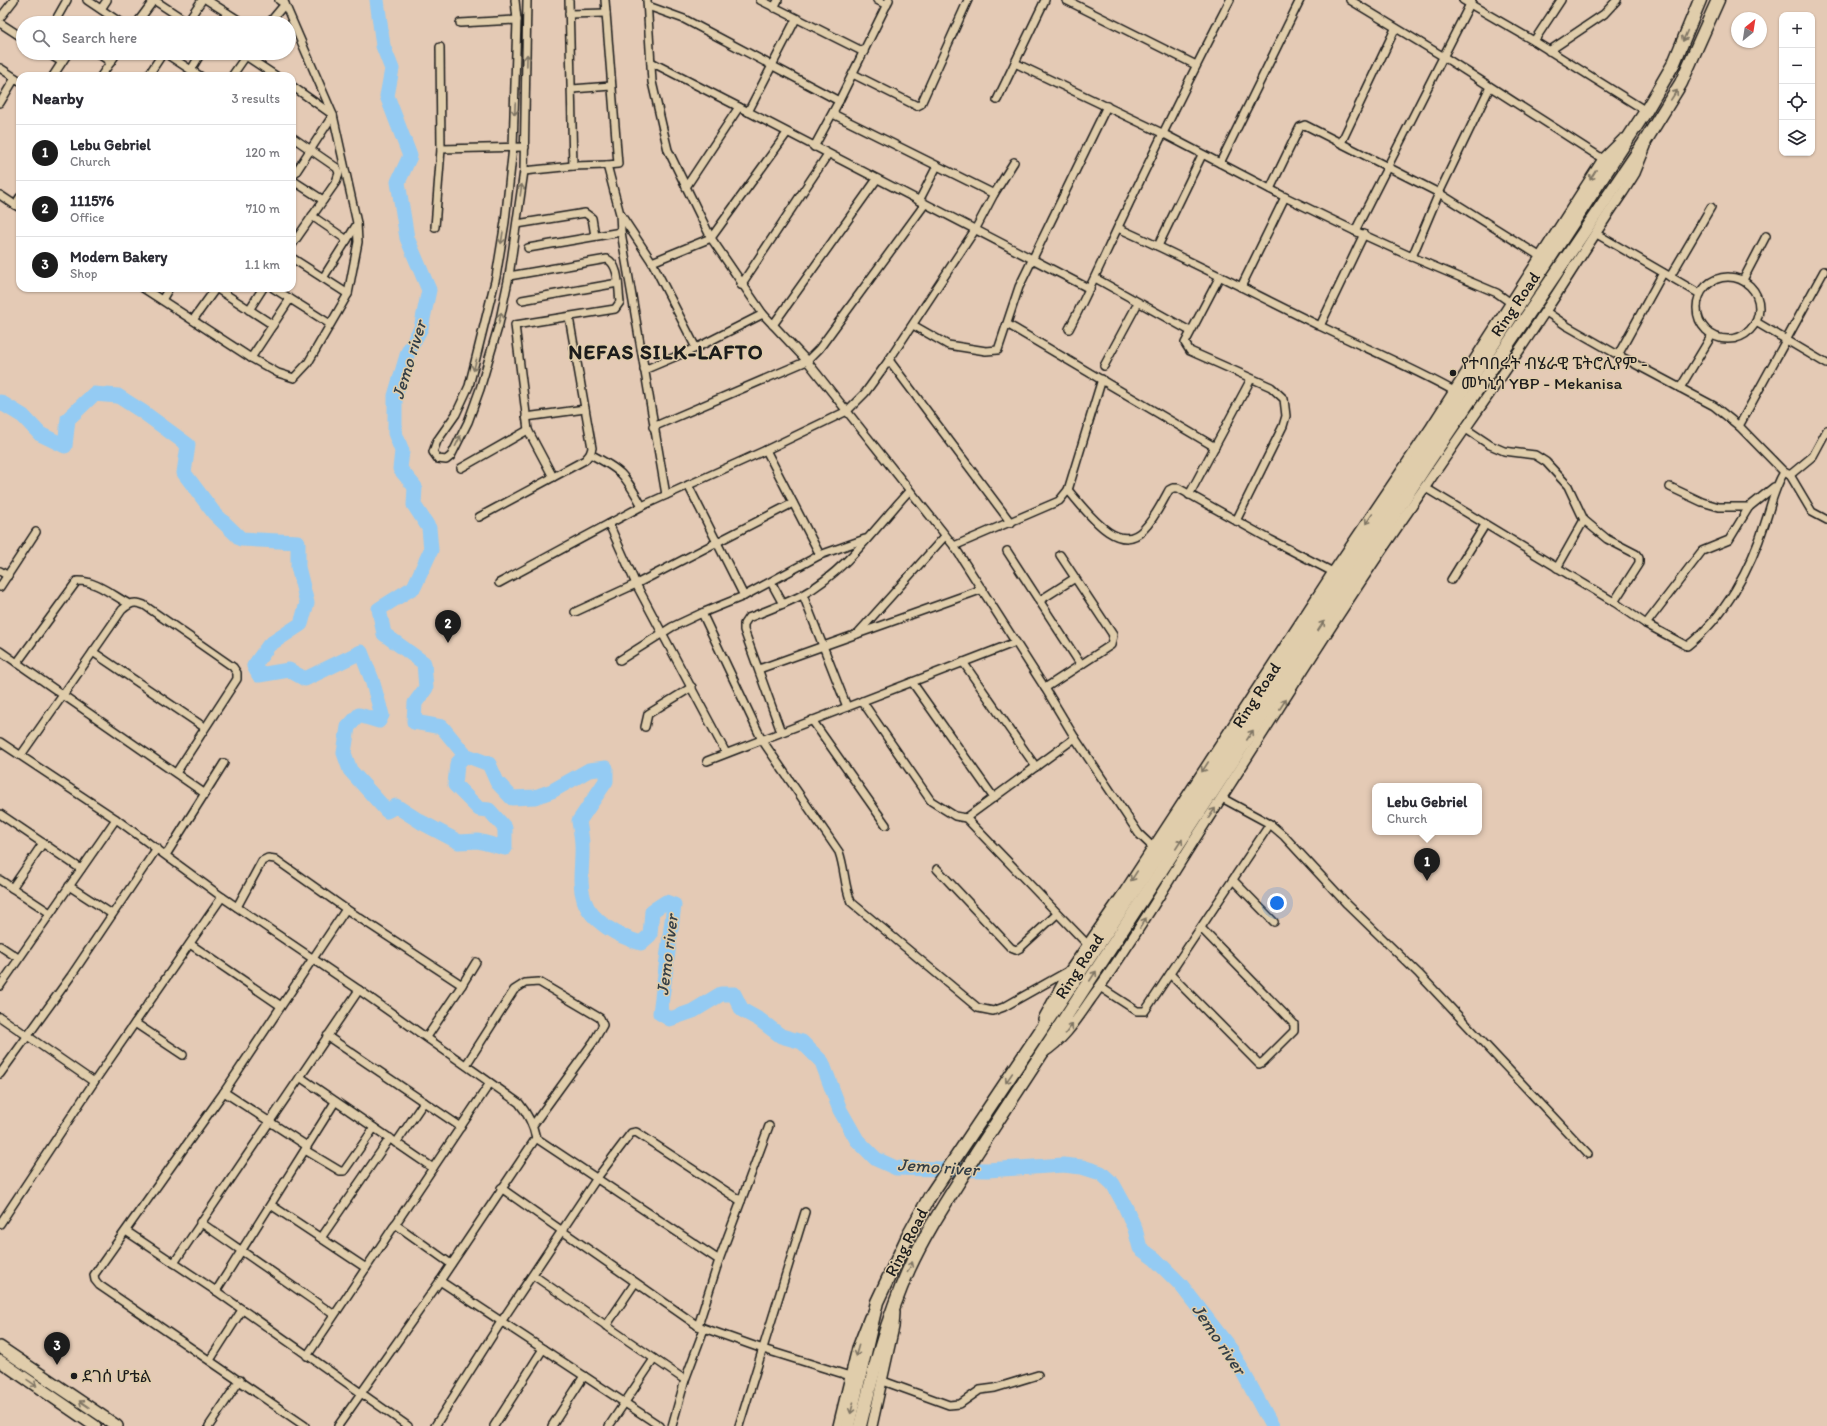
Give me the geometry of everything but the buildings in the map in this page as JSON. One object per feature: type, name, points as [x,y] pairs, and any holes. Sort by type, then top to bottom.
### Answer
[{"type":"highway","name":"Ring Road","points":[[860,1426],[876,1358],[895,1303],[922,1243],[976,1154],[1165,856],[1646,111],[1674,63],[1700,0]]},
{"type":"highway","name":"Ring Road","points":[[848,1426],[878,1302],[908,1236],[930,1196],[1031,1045],[1165,856],[1653,128],[1682,83],[1718,0]]},
{"type":"main road","points":[[0,1347],[117,1426]]},
{"type":"main road","points":[[0,1361],[95,1426]]},
{"type":"street","points":[[0,18],[14,0]]},
{"type":"street","points":[[58,16],[67,0]]},
{"type":"street","points":[[87,0],[111,16]]},
{"type":"street","points":[[101,9],[107,0]]},
{"type":"street","points":[[142,16],[154,0],[178,16]]},
{"type":"street","points":[[192,16],[202,0]]},
{"type":"street","points":[[207,0],[232,16]]},
{"type":"street","points":[[279,0],[284,2],[290,16]]},
{"type":"street","points":[[515,0],[517,20],[514,148],[505,222],[496,277],[469,386],[456,414],[437,441],[434,452],[438,458],[446,460],[451,456],[468,422],[480,389],[499,324],[509,276],[524,171],[527,0]]},
{"type":"street","points":[[568,0],[572,89],[573,166]]},
{"type":"street","points":[[524,171],[573,166],[618,164],[605,0]]},
{"type":"street","points":[[760,0],[864,52]]},
{"type":"street","points":[[774,8],[778,0]]},
{"type":"street","points":[[814,147],[833,114],[888,2],[877,0]]},
{"type":"street","points":[[853,74],[917,106],[921,104],[968,0]]},
{"type":"street","points":[[997,100],[1045,0]]},
{"type":"street","points":[[1066,0],[1196,65]]},
{"type":"street","points":[[1069,329],[1090,289],[1196,65],[1230,0]]},
{"type":"street","points":[[1220,163],[1300,0]]},
{"type":"street","points":[[1350,0],[1603,159]]},
{"type":"street","points":[[1463,0],[1471,2],[1646,111]]},
{"type":"street","points":[[1534,41],[1561,0]]},
{"type":"street","points":[[1549,50],[1604,14],[1617,0]]},
{"type":"street","points":[[274,16],[284,2]]},
{"type":"street","points":[[1355,231],[1444,58],[1471,2]]},
{"type":"street","points":[[839,101],[684,18],[648,3],[652,82],[668,150],[711,238],[762,314],[807,361],[954,546],[1046,688],[1075,738],[1139,834],[1165,856]]},
{"type":"street","points":[[569,14],[606,12]]},
{"type":"street","points":[[748,112],[796,19]]},
{"type":"street","points":[[460,23],[517,20]]},
{"type":"street","points":[[0,23],[16,33]]},
{"type":"street","points":[[1341,143],[1395,29]]},
{"type":"street","points":[[149,292],[251,358],[278,373],[294,378],[308,363],[348,294],[356,258],[357,223],[333,115],[296,30]]},
{"type":"street","points":[[435,227],[441,149],[440,47]]},
{"type":"street","points":[[56,72],[62,62],[59,60]]},
{"type":"street","points":[[104,72],[111,62],[108,60]]},
{"type":"street","points":[[151,72],[159,60]]},
{"type":"street","points":[[175,60],[193,72]]},
{"type":"street","points":[[190,70],[196,60]]},
{"type":"street","points":[[235,72],[243,60]]},
{"type":"street","points":[[254,60],[270,72]]},
{"type":"street","points":[[651,62],[1090,289]]},
{"type":"street","points":[[1015,63],[1164,134],[1202,155],[1355,231],[1412,258],[1497,293],[1511,303]]},
{"type":"street","points":[[0,68],[16,78]]},
{"type":"street","points":[[0,103],[16,80]]},
{"type":"street","points":[[572,89],[611,86]]},
{"type":"street","points":[[1412,258],[1439,193],[1490,88]]},
{"type":"street","points":[[296,89],[333,115]]},
{"type":"street","points":[[912,325],[948,345],[994,352],[1000,346],[1019,287],[1107,106]]},
{"type":"street","points":[[686,187],[739,107]]},
{"type":"street","points":[[833,114],[994,194]]},
{"type":"street","points":[[296,173],[333,115]]},
{"type":"street","points":[[1270,189],[1300,127],[1305,125],[1439,193],[1541,257]]},
{"type":"street","points":[[1040,1055],[1056,1045],[1100,987],[1139,930],[1165,856],[1333,572],[1454,391],[1603,159],[1637,125]]},
{"type":"street","points":[[1031,1045],[1041,1022],[1070,970],[1088,945],[1165,856],[1222,798],[1424,487],[1466,429],[1635,174],[1653,128]]},
{"type":"street","points":[[652,262],[711,238],[787,133]]},
{"type":"street","points":[[296,140],[337,168],[339,172],[339,177],[296,239]]},
{"type":"street","points":[[441,149],[524,147]]},
{"type":"street","points":[[741,284],[828,154]]},
{"type":"street","points":[[1158,246],[1202,155]]},
{"type":"street","points":[[499,583],[642,506],[766,450],[847,410],[865,393],[889,360],[975,230],[994,194],[1014,162]]},
{"type":"street","points":[[607,165],[620,214],[621,232],[653,427],[666,495]]},
{"type":"street","points":[[339,172],[345,166]]},
{"type":"street","points":[[653,427],[807,361],[824,342],[922,203],[937,166]]},
{"type":"street","points":[[773,325],[877,180]]},
{"type":"street","points":[[296,182],[323,200]]},
{"type":"street","points":[[0,195],[16,205]]},
{"type":"street","points":[[1241,287],[1285,197]]},
{"type":"street","points":[[1670,277],[1711,207]]},
{"type":"street","points":[[517,224],[585,213],[592,218],[595,236]]},
{"type":"street","points":[[620,214],[652,262],[696,348]]},
{"type":"street","points":[[312,216],[347,240]]},
{"type":"street","points":[[323,278],[357,223]]},
{"type":"street","points":[[1118,228],[1427,376],[1454,391]]},
{"type":"street","points":[[528,248],[621,232]]},
{"type":"street","points":[[1595,233],[1700,294]]},
{"type":"street","points":[[1320,326],[1364,234]]},
{"type":"street","points":[[1742,280],[1766,236]]},
{"type":"street","points":[[509,276],[607,259],[615,266],[620,302],[615,309],[515,324],[528,430],[553,477]]},
{"type":"street","points":[[296,261],[348,294]]},
{"type":"street","points":[[1739,426],[1787,341],[1824,271]]},
{"type":"street","points":[[1618,355],[1663,273]]},
{"type":"street","points":[[1220,276],[1185,343],[1190,351],[1278,392],[1284,399],[1286,416],[1283,426],[1236,521]]},
{"type":"street","points":[[1724,277],[1742,280],[1756,294],[1759,303],[1759,313],[1756,322],[1750,330],[1742,336],[1732,339],[1712,335],[1704,328],[1699,320],[1697,311],[1700,294],[1707,285],[1724,277]]},
{"type":"street","points":[[1095,278],[1190,332]]},
{"type":"street","points":[[522,300],[618,283]]},
{"type":"street","points":[[162,300],[167,292]]},
{"type":"street","points":[[193,320],[213,292]]},
{"type":"street","points":[[222,292],[273,325]]},
{"type":"street","points":[[249,310],[260,292]]},
{"type":"street","points":[[279,292],[330,324]]},
{"type":"street","points":[[251,358],[290,299]]},
{"type":"street","points":[[1104,366],[1138,303]]},
{"type":"street","points":[[1545,311],[1567,326],[1618,355],[1714,406],[1739,426],[1787,473],[1812,512],[1827,520]]},
{"type":"street","points":[[644,370],[696,348],[762,314]]},
{"type":"street","points":[[479,517],[585,460],[590,454],[592,448],[569,317]]},
{"type":"street","points":[[1756,322],[1827,364]]},
{"type":"street","points":[[1008,324],[1215,447]]},
{"type":"street","points":[[1680,388],[1712,335]]},
{"type":"street","points":[[889,360],[1011,523]]},
{"type":"street","points":[[954,546],[1011,523],[1059,501],[1068,490],[1102,379]]},
{"type":"street","points":[[1189,495],[1251,379]]},
{"type":"street","points":[[526,417],[585,409]]},
{"type":"street","points":[[1466,429],[1490,445],[1504,451],[1535,455],[1546,462],[1568,486],[1584,520],[1607,539],[1636,554],[1639,558],[1639,563],[1614,602]]},
{"type":"street","points":[[461,468],[528,430]]},
{"type":"street","points":[[1646,624],[1702,551],[1729,540],[1749,507],[1775,486],[1787,473],[1813,456],[1827,430]]},
{"type":"street","points":[[766,450],[820,555]]},
{"type":"street","points":[[590,454],[615,467],[622,474],[642,506]]},
{"type":"street","points":[[688,485],[744,596]]},
{"type":"street","points":[[1424,487],[1614,602],[1646,624],[1687,646],[1703,633],[1730,598],[1750,561],[1766,523],[1775,486]]},
{"type":"street","points":[[1670,487],[1702,502],[1719,507],[1749,507]]},
{"type":"street","points":[[1068,490],[1107,532],[1124,539],[1137,536],[1145,529],[1169,490],[1178,488],[1236,521],[1333,572]]},
{"type":"street","points":[[781,732],[744,630],[744,624],[748,618],[803,595],[846,561],[909,491]]},
{"type":"street","points":[[575,612],[636,584],[793,503]]},
{"type":"street","points":[[1557,568],[1584,520]]},
{"type":"street","points":[[608,524],[636,584],[726,754]]},
{"type":"street","points":[[1451,580],[1486,525]]},
{"type":"street","points":[[0,587],[36,532]]},
{"type":"street","points":[[856,635],[945,536]]},
{"type":"street","points":[[620,660],[682,621],[744,596],[820,555],[865,539]]},
{"type":"street","points":[[1006,551],[1081,664]]},
{"type":"street","points":[[1046,688],[1111,645],[1113,640],[1113,635],[1060,555]]},
{"type":"street","points":[[0,571],[8,576]]},
{"type":"street","points":[[1040,601],[1075,578]]},
{"type":"street","points":[[17,663],[77,582],[84,581],[92,584],[129,604]]},
{"type":"street","points":[[771,582],[783,604]]},
{"type":"street","points":[[759,669],[983,589]]},
{"type":"street","points":[[803,595],[847,707]]},
{"type":"street","points":[[21,756],[122,610],[129,604],[136,602],[144,604],[233,667],[237,673],[237,679],[204,727],[176,773]]},
{"type":"street","points":[[702,613],[762,740],[839,852],[845,868],[846,887],[851,902],[978,1008],[993,1011],[1004,1007],[1070,970]]},
{"type":"street","points":[[707,761],[1016,642]]},
{"type":"street","points":[[0,651],[204,793]]},
{"type":"street","points":[[93,652],[204,727]]},
{"type":"street","points":[[963,662],[1036,767]]},
{"type":"street","points":[[912,682],[994,798]]},
{"type":"street","points":[[645,727],[648,714],[692,688]]},
{"type":"street","points":[[862,701],[931,801],[955,816],[966,818],[1088,945]]},
{"type":"street","points":[[812,720],[886,825]]},
{"type":"street","points":[[966,818],[1075,738]]},
{"type":"street","points":[[0,742],[116,819],[222,897],[359,990],[519,1103],[533,1125],[536,1138],[719,1260]]},
{"type":"street","points":[[166,855],[224,763]]},
{"type":"street","points":[[1222,798],[1270,824],[1284,836],[1347,904],[1419,974],[1588,1154]]},
{"type":"street","points":[[0,814],[81,869]]},
{"type":"street","points":[[0,986],[116,819]]},
{"type":"street","points":[[1100,987],[1141,1012],[1145,1011],[1270,824]]},
{"type":"street","points":[[12,888],[43,843]]},
{"type":"street","points":[[0,1074],[26,1036],[71,976],[157,848]]},
{"type":"street","points":[[237,907],[262,861],[268,858],[275,858],[346,909],[462,985]]},
{"type":"street","points":[[936,869],[1011,948],[1016,950],[1057,914]]},
{"type":"street","points":[[0,880],[50,913]]},
{"type":"street","points":[[1233,880],[1274,922]]},
{"type":"street","points":[[69,886],[112,914]]},
{"type":"street","points":[[0,1224],[94,1082],[222,897]]},
{"type":"street","points":[[305,1426],[240,1380],[99,1285],[95,1280],[94,1275],[224,1092],[346,909]]},
{"type":"street","points":[[1170,974],[1259,1064],[1263,1062],[1294,1031],[1294,1024],[1201,928]]},
{"type":"street","points":[[190,944],[281,1006]]},
{"type":"street","points":[[0,946],[18,958]]},
{"type":"street","points":[[426,1037],[476,962]]},
{"type":"street","points":[[466,1065],[514,990],[524,983],[539,982],[600,1018],[603,1024],[594,1041],[533,1125]]},
{"type":"street","points":[[174,1263],[269,1120],[359,990]]},
{"type":"street","points":[[0,1017],[94,1082]]},
{"type":"street","points":[[135,1023],[182,1055]]},
{"type":"street","points":[[327,1036],[461,1126]]},
{"type":"street","points":[[300,1076],[433,1168]]},
{"type":"street","points":[[307,1356],[333,1314],[366,1268],[490,1083]]},
{"type":"street","points":[[224,1092],[269,1120],[340,1171],[344,1171],[374,1128]]},
{"type":"street","points":[[216,1291],[243,1251],[336,1102]]},
{"type":"street","points":[[396,1143],[424,1102]]},
{"type":"street","points":[[672,1426],[701,1328],[719,1260],[769,1126]]},
{"type":"street","points":[[435,1426],[501,1322],[597,1178],[631,1132],[636,1132],[741,1201]]},
{"type":"street","points":[[321,1238],[390,1138]]},
{"type":"street","points":[[338,1426],[362,1394],[440,1281],[536,1138]]},
{"type":"street","points":[[501,1188],[701,1328],[850,1376]]},
{"type":"street","points":[[271,1205],[366,1268]]},
{"type":"street","points":[[739,1426],[805,1212]]},
{"type":"street","points":[[200,1222],[333,1314]]},
{"type":"street","points":[[395,1224],[451,1264]]},
{"type":"street","points":[[126,1231],[216,1291],[408,1426]]},
{"type":"street","points":[[533,1275],[685,1380]]},
{"type":"street","points":[[440,1281],[660,1426]]},
{"type":"street","points":[[606,1326],[635,1282]]},
{"type":"street","points":[[838,1426],[857,1348],[878,1302]]},
{"type":"street","points":[[872,1426],[894,1327],[895,1303]]},
{"type":"street","points":[[210,1360],[242,1310]]},
{"type":"street","points":[[494,1426],[543,1349]]},
{"type":"street","points":[[609,1426],[654,1359]]},
{"type":"street","points":[[883,1381],[949,1405],[960,1404],[980,1390],[995,1388],[1038,1375]]},
{"type":"street","points":[[552,1426],[584,1376]]},
{"type":"street","points":[[209,1426],[240,1380]]},
{"type":"waterway","name":"Jemo river","points":[[377,0],[383,46],[392,69],[387,96],[410,156],[398,182],[407,238],[429,290],[421,328],[408,352],[395,396],[395,433],[402,451],[400,469],[415,487],[414,505],[429,528],[431,550],[414,587],[379,609],[384,634],[424,663],[426,688],[415,703],[414,722],[442,727],[465,755],[489,764],[497,782],[512,798],[535,797],[552,791],[589,770],[606,768],[606,781],[579,821],[582,842],[582,893],[588,908],[607,928],[624,937],[641,943],[650,935],[652,911],[666,902],[674,905],[660,1013],[670,1019],[693,1011],[721,994],[734,994],[742,1010],[760,1020],[781,1036],[802,1042],[822,1062],[840,1110],[857,1140],[876,1159],[896,1168],[987,1170],[1063,1165],[1082,1167],[1101,1173],[1113,1184],[1125,1206],[1135,1229],[1140,1248],[1155,1259],[1181,1285],[1231,1350],[1272,1426]]},
{"type":"waterway","points":[[0,402],[23,416],[40,434],[65,446],[68,419],[94,394],[118,396],[143,412],[188,445],[184,473],[214,513],[241,539],[298,542],[298,567],[307,603],[301,624],[269,645],[254,666],[259,675],[289,670],[305,679],[361,652],[372,680],[382,715],[379,721],[359,715],[348,727],[344,753],[350,770],[387,811],[396,806],[421,822],[459,842],[478,841],[505,848],[505,828],[489,810],[479,809],[455,785],[457,764],[465,755]]},
{"type":"place","name":"የተባበሩት ብሄራዊ ፔትሮሊየም - መካኒሳ YBP - Mekanisa","points":[[1453,373]]},
{"type":"place","name":"111576","points":[[448,643]]},
{"type":"place","name":"Lebu Gebriel","points":[[1427,881]]},
{"type":"place","name":"Modern Bakery","points":[[57,1365]]},
{"type":"place","name":"ደገሰ ሆቴል","points":[[74,1376]]},
{"type":"district","name":"NEFAS SILK-LAFTO","points":[[666,352]]}]
